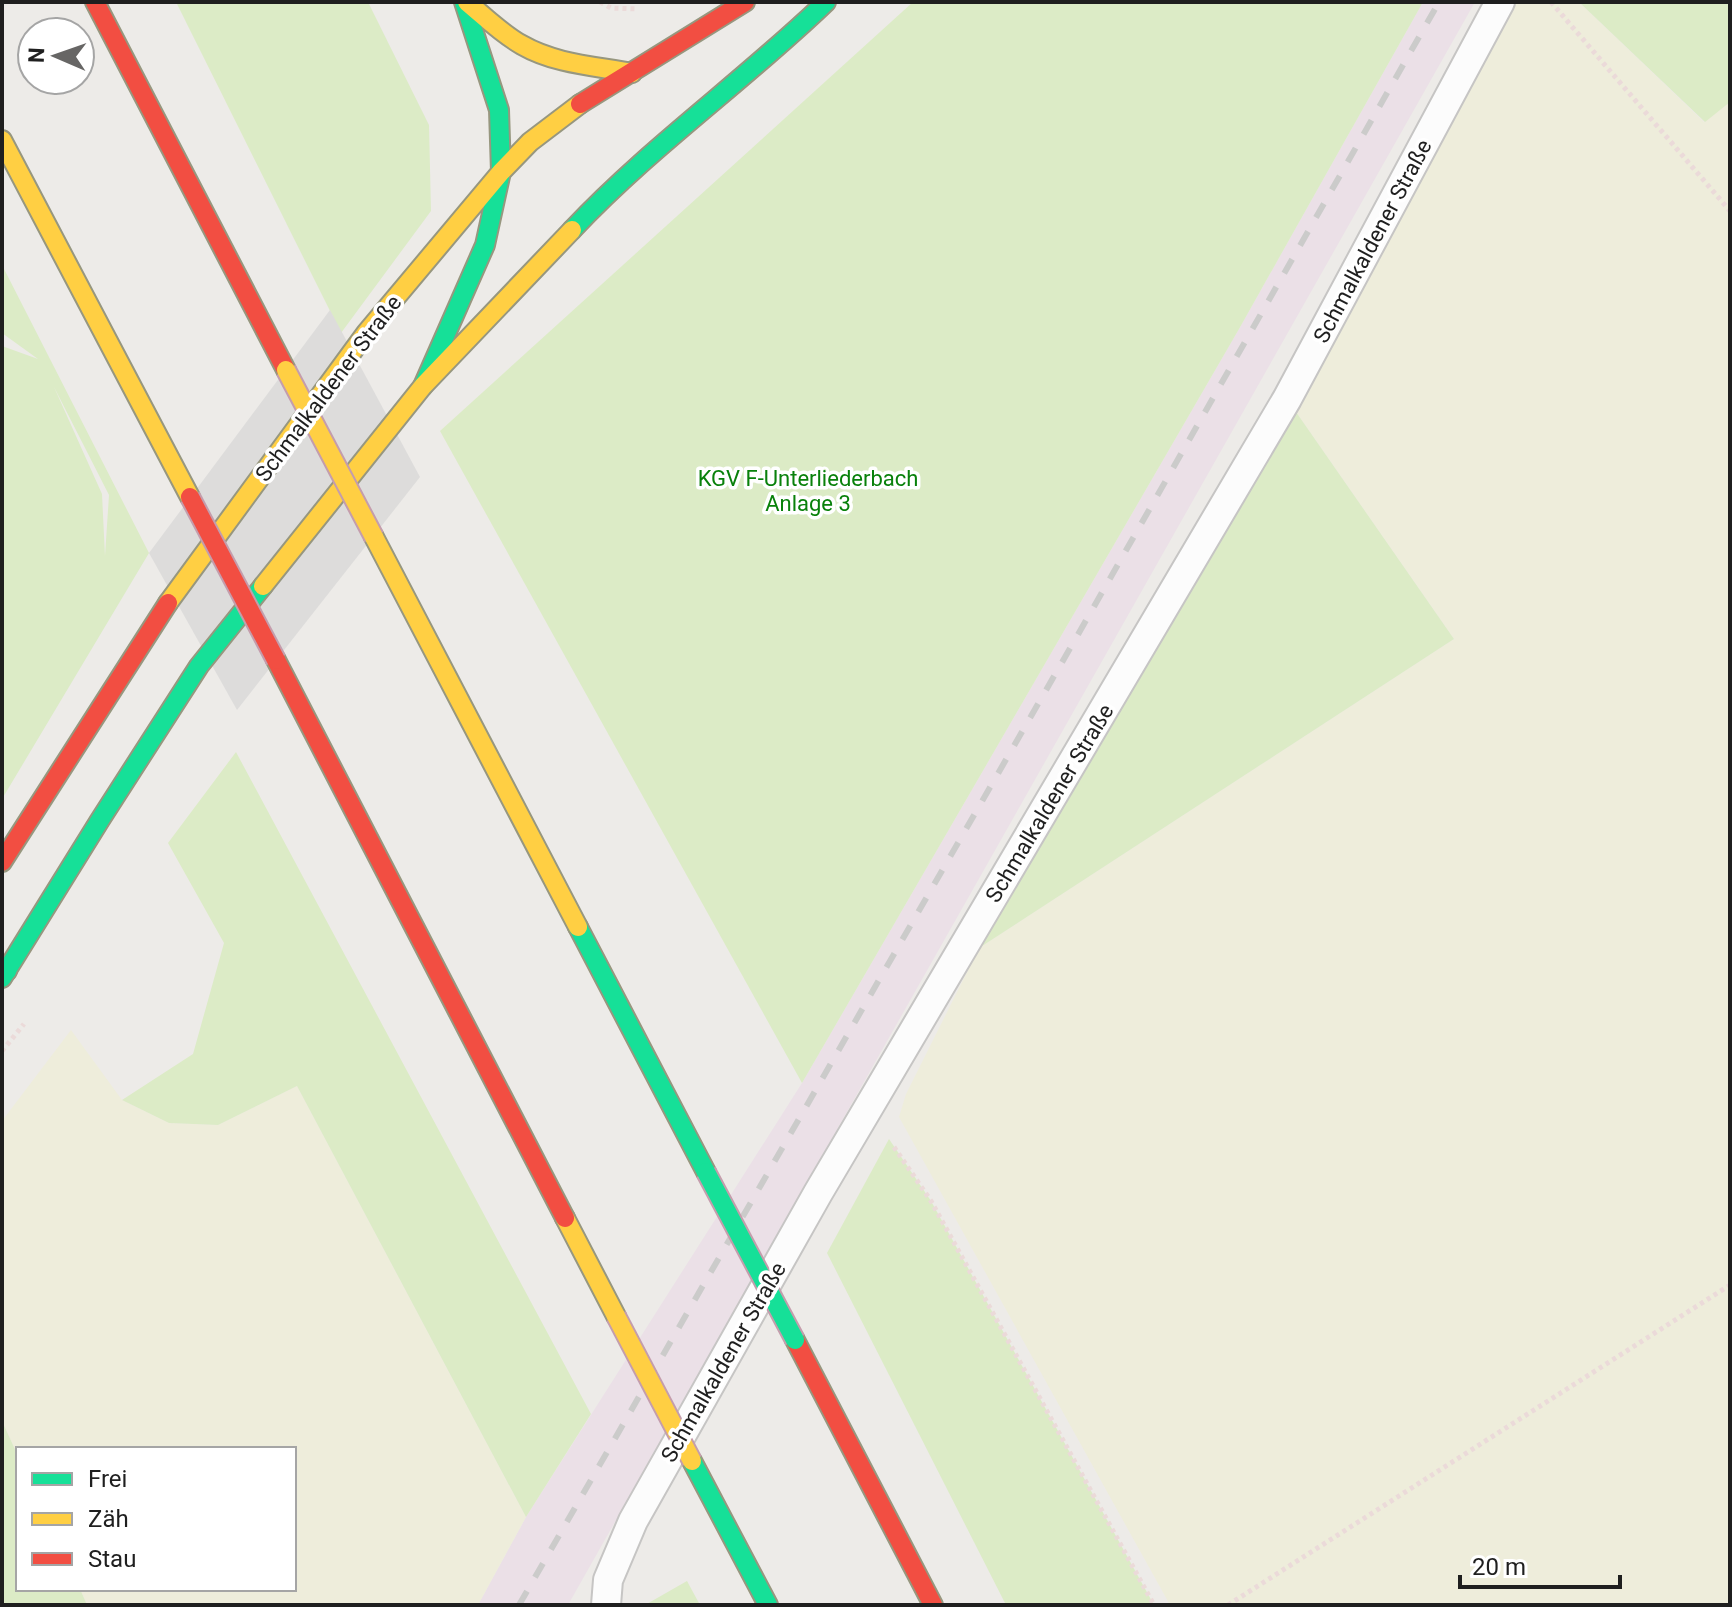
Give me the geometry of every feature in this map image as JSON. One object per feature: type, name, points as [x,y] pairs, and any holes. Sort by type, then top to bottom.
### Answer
[{"type":"main road","points":[[95,2],[933,1605]]},
{"type":"main road","points":[[466,2],[502,33],[525,47],[553,58],[632,73]]},
{"type":"main road","points":[[423,386],[485,245],[501,172],[499,110],[466,2]]},
{"type":"main road","name":"Schmalkaldener Straße","points":[[2,862],[168,603],[366,333],[501,172],[530,142],[568,112],[745,2]]},
{"type":"main road","points":[[4,974],[199,666],[423,386],[604,196],[826,2]]},
{"type":"main road","points":[[2,140],[768,1605]]},
{"type":"lane","name":"Schmalkaldener Straße","points":[[606,1605],[608,1580],[633,1521],[868,1109],[1287,399],[1500,2]]},
{"type":"path","points":[[1551,2],[1730,211]]},
{"type":"path","points":[[868,1109],[931,1201],[1154,1605]]},
{"type":"path","points":[[1228,1605],[1730,1285]]},
{"type":"shaded area","points":[[1423,2],[1475,2],[568,1605],[478,1605],[526,1517],[802,1083],[1239,329]]},
{"type":"green space","points":[[176,2],[368,2],[429,125],[431,211],[341,333]]},
{"type":"green space","name":"KGV F-Unterliederbach Anlage 3","points":[[913,2],[1423,2],[1239,329],[802,1083],[440,431]]},
{"type":"green space","points":[[1511,2],[1579,2],[1704,122],[1730,102],[1730,1605],[1170,1605],[899,1117],[906,1094],[979,948],[1454,639],[1287,399]]},
{"type":"green space","points":[[1579,2],[1730,2],[1730,102],[1705,122]]},
{"type":"green space","points":[[2,265],[149,553],[2,799],[2,346],[38,359],[2,333]],"holes":[[[54,387],[109,495],[105,556],[102,494]]]},
{"type":"green space","points":[[1287,399],[1454,639],[979,948]]},
{"type":"green space","points":[[236,752],[591,1414],[526,1517],[297,1086],[218,1125],[169,1123],[122,1100],[193,1054],[224,943],[168,843]]},
{"type":"green space","points":[[71,1030],[122,1100],[169,1123],[218,1125],[297,1086],[526,1517],[478,1605],[87,1605],[81,1591],[296,1591],[296,1447],[16,1447],[16,1452],[2,1421],[2,1121]]},
{"type":"green space","points":[[889,1139],[931,1201],[1154,1605],[1006,1605],[827,1253]]},
{"type":"green space","points":[[2,1421],[16,1452],[16,1591],[81,1591],[87,1605],[2,1605]]},
{"type":"green space","points":[[687,1581],[700,1605],[645,1605]]},
{"type":"pier","points":[[330,310],[420,477],[237,710],[149,553]]},
{"type":"railway","points":[[519,1605],[1439,2]]},
{"type":"traffic: fast","points":[[423,386],[485,245],[501,172],[499,110],[464,2]]},
{"type":"traffic: fast","points":[[572,230],[633,170],[826,2]]},
{"type":"traffic: fast","points":[[2,978],[199,666],[263,586]]},
{"type":"traffic: fast","points":[[578,927],[706,1172]]},
{"type":"traffic: fast","points":[[2,972],[7,971]]},
{"type":"traffic: fast","points":[[706,1172],[795,1340]]},
{"type":"traffic: fast","points":[[692,1461],[768,1605]]},
{"type":"traffic: slow","points":[[467,2],[508,36],[535,51],[576,64],[632,73]]},
{"type":"traffic: slow","points":[[168,603],[366,333],[501,172],[530,142],[580,104]]},
{"type":"traffic: slow","points":[[2,140],[190,497]]},
{"type":"traffic: slow","points":[[263,586],[423,386],[572,230]]},
{"type":"traffic: slow","points":[[286,370],[374,537]]},
{"type":"traffic: slow","points":[[374,537],[578,927]]},
{"type":"traffic: slow","points":[[565,1218],[616,1316]]},
{"type":"traffic: slow","points":[[616,1316],[692,1461]]},
{"type":"traffic: jam","points":[[95,2],[286,370]]},
{"type":"traffic: jam","points":[[580,104],[745,2]]},
{"type":"traffic: jam","points":[[190,497],[276,660]]},
{"type":"traffic: jam","points":[[2,862],[168,603]]},
{"type":"traffic: jam","points":[[276,660],[565,1218]]},
{"type":"traffic: jam","points":[[795,1340],[933,1605]]}]
